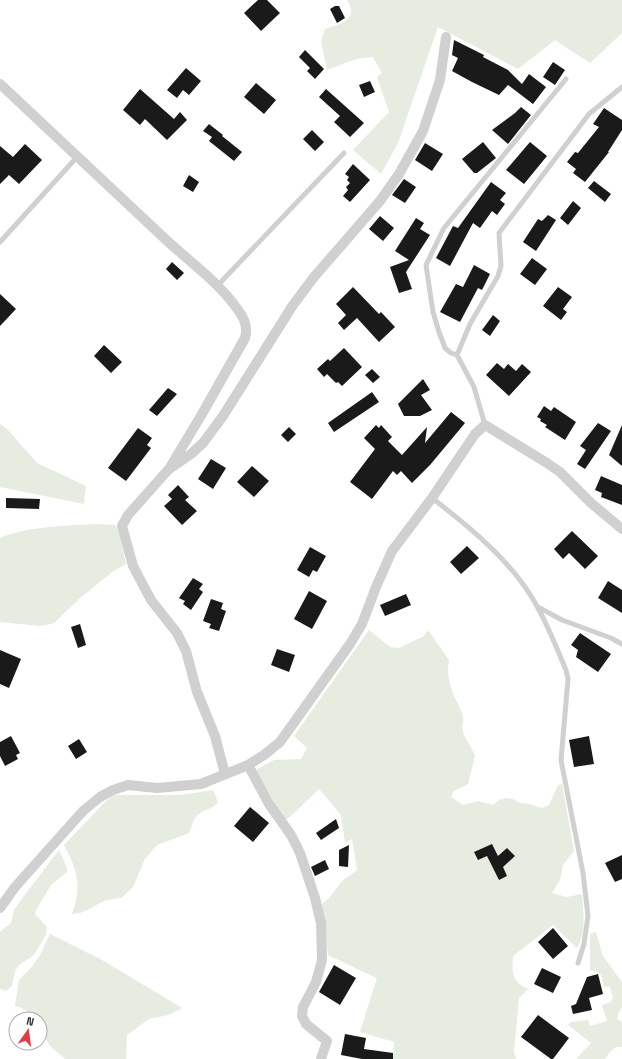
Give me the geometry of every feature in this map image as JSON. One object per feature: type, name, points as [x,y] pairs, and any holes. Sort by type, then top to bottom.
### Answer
[{"type":"street","points":[[168,470],[192,454],[203,443],[223,416],[293,305],[314,277],[380,201],[399,174],[423,130],[440,80],[446,37]]},
{"type":"street","points":[[0,84],[217,286],[239,311],[246,326],[247,331],[245,338],[168,470],[128,515],[122,526],[133,566],[152,600],[177,633],[186,651],[197,692],[215,736],[225,774]]},
{"type":"street","points":[[0,908],[20,881],[84,811],[100,797],[113,790],[128,785],[156,788],[201,784],[248,765],[264,756],[280,742],[350,644],[362,624],[392,551],[432,498],[475,434],[485,425],[560,472],[591,503],[622,529]]},
{"type":"street","points":[[248,765],[269,804],[300,853],[315,898],[321,923],[322,960],[316,982],[304,1007],[302,1016],[306,1024],[327,1041],[322,1059]]},
{"type":"lane","points":[[485,425],[474,387],[457,355],[451,353],[445,348],[432,312],[426,265],[444,228],[566,79]]},
{"type":"lane","points":[[457,355],[470,324],[498,276],[501,266],[499,233],[589,114],[622,87]]},
{"type":"lane","points":[[217,286],[344,153]]},
{"type":"lane","points":[[0,242],[77,157]]},
{"type":"lane","points":[[432,498],[468,526],[516,574],[538,607],[566,670],[568,679],[561,760],[583,873],[588,916],[584,944],[578,964]]},
{"type":"lane","points":[[538,607],[562,620],[611,638],[622,644]]},
{"type":"shaded area","points":[[347,0],[622,0],[622,33],[590,63],[555,40],[518,69],[438,27],[398,143],[381,174],[353,150],[389,112],[377,77],[382,73],[373,57],[356,59],[327,70],[321,41],[325,29],[342,23],[350,17],[351,12]]},
{"type":"shaded area","points":[[0,424],[8,430],[37,463],[86,486],[84,504],[0,487]]},
{"type":"shaded area","points":[[97,524],[115,525],[119,533],[126,564],[112,572],[78,600],[54,623],[41,626],[0,622],[0,538],[22,531],[35,529]]},
{"type":"shaded area","points":[[369,630],[390,647],[399,648],[424,636],[428,630],[449,660],[449,681],[463,716],[464,734],[475,756],[468,784],[454,791],[451,797],[463,805],[478,801],[493,805],[499,800],[506,798],[542,808],[549,805],[558,785],[562,784],[574,851],[563,865],[560,880],[552,893],[567,897],[582,894],[584,922],[582,935],[577,948],[553,925],[513,956],[514,976],[518,983],[528,989],[519,998],[514,1052],[516,1059],[393,1059],[394,1042],[360,1032],[377,978],[328,955],[322,904],[329,898],[342,881],[357,870],[352,839],[345,843],[341,815],[319,789],[284,821],[257,772],[257,769],[274,760],[301,759],[307,748],[294,736]]},
{"type":"shaded area","points":[[213,790],[218,802],[212,808],[197,816],[189,833],[157,845],[145,859],[133,887],[121,898],[106,900],[80,913],[72,914],[78,887],[73,863],[64,845],[107,800],[115,795],[181,795]]},
{"type":"shaded area","points":[[59,850],[67,868],[67,872],[51,885],[35,912],[35,914],[47,927],[46,935],[34,955],[19,965],[15,971],[12,986],[6,991],[0,989],[0,932],[11,923],[14,910]]},
{"type":"shaded area","points":[[596,932],[603,956],[622,982],[622,1008],[617,1019],[622,1022],[622,1047],[614,1048],[605,1059],[576,1059],[591,1043],[568,1025],[571,1022],[588,1020],[590,1026],[607,1021],[602,1005],[611,1002],[613,998],[610,987],[604,986],[600,974],[590,970],[590,934]]},
{"type":"shaded area","points":[[50,934],[102,960],[182,1008],[168,1015],[149,1019],[127,1035],[126,1059],[65,1059],[48,1042],[48,1011],[27,1011],[15,1006],[19,980],[31,968],[40,955]]},
{"type":"building","points":[[258,0],[267,0],[280,13],[261,31],[244,13]]},
{"type":"building","points":[[335,6],[339,6],[345,18],[337,23],[330,9]]},
{"type":"building","points":[[454,40],[484,55],[483,57],[508,70],[522,84],[529,74],[546,87],[533,104],[508,85],[499,95],[472,82],[452,71],[458,58],[452,55]]},
{"type":"building","points":[[305,50],[324,69],[315,79],[307,71],[310,68],[299,57]]},
{"type":"building","points":[[553,62],[565,70],[555,85],[543,77]]},
{"type":"building","points":[[186,68],[201,81],[189,95],[183,90],[177,98],[167,90]]},
{"type":"building","points":[[370,81],[375,92],[364,97],[359,85]]},
{"type":"building","points":[[256,83],[276,100],[264,114],[244,97]]},
{"type":"building","points":[[140,89],[174,119],[180,112],[187,120],[167,140],[145,119],[140,125],[123,110]]},
{"type":"building","points":[[326,89],[364,123],[350,137],[334,122],[340,116],[319,97]]},
{"type":"building","points":[[521,107],[531,115],[508,144],[492,130]]},
{"type":"building","points":[[604,108],[622,120],[622,130],[609,152],[585,182],[573,173],[576,169],[567,162],[575,152],[578,153],[599,127],[593,124]]},
{"type":"building","points":[[209,124],[242,152],[234,161],[209,141],[212,137],[203,131]]},
{"type":"building","points":[[312,130],[324,142],[315,151],[303,139]]},
{"type":"building","points":[[483,142],[496,158],[477,173],[474,173],[462,159]]},
{"type":"building","points":[[530,142],[547,156],[524,184],[506,170]]},
{"type":"building","points":[[425,143],[443,154],[432,171],[415,160]]},
{"type":"building","points":[[25,144],[42,160],[19,184],[9,175],[0,184],[0,146],[13,157]]},
{"type":"building","points":[[353,164],[370,180],[350,202],[343,196],[348,190],[346,187],[350,183],[347,180],[349,177],[345,174]]},
{"type":"building","points":[[189,175],[199,182],[193,192],[183,186]]},
{"type":"building","points":[[404,179],[416,187],[405,203],[392,195]]},
{"type":"building","points":[[594,181],[611,194],[605,202],[588,188]]},
{"type":"building","points":[[491,182],[506,193],[500,200],[505,204],[497,215],[492,211],[480,228],[473,223],[450,266],[436,258],[453,226],[458,228]]},
{"type":"building","points":[[573,201],[581,208],[568,225],[560,218]]},
{"type":"building","points":[[548,215],[556,220],[536,251],[523,242],[538,219],[542,221]]},
{"type":"building","points":[[380,216],[394,228],[383,241],[369,229]]},
{"type":"building","points":[[416,218],[424,223],[420,229],[430,235],[406,272],[412,289],[399,293],[390,267],[409,260],[395,251]]},
{"type":"building","points":[[532,258],[547,269],[535,285],[520,274]]},
{"type":"building","points":[[172,262],[184,273],[177,280],[166,269]]},
{"type":"building","points":[[474,265],[490,274],[482,290],[478,288],[460,322],[440,312],[456,284],[463,287]]},
{"type":"building","points":[[353,287],[379,314],[381,312],[395,327],[379,342],[357,318],[344,330],[338,323],[346,315],[336,304]]},
{"type":"building","points":[[558,287],[572,297],[563,309],[567,312],[561,320],[543,306]]},
{"type":"building","points":[[0,294],[16,309],[0,326]]},
{"type":"building","points":[[493,315],[500,321],[490,336],[482,330]]},
{"type":"building","points":[[104,345],[122,362],[111,373],[94,356]]},
{"type":"building","points":[[344,348],[362,367],[342,386],[338,382],[336,383],[327,374],[324,377],[317,369],[328,359],[330,361]]},
{"type":"building","points":[[497,363],[504,369],[508,364],[516,371],[522,364],[531,372],[509,396],[486,375]]},
{"type":"building","points":[[372,369],[380,377],[373,383],[365,375]]},
{"type":"building","points":[[423,379],[430,390],[421,395],[432,410],[420,416],[404,416],[398,404]]},
{"type":"building","points":[[168,388],[177,394],[157,416],[149,410]]},
{"type":"building","points":[[372,392],[379,402],[334,432],[328,423]]},
{"type":"building","points":[[544,406],[551,411],[554,407],[576,422],[565,440],[545,427],[547,425],[540,421],[541,419],[537,417]]},
{"type":"building","points":[[451,412],[465,423],[430,465],[412,483],[401,471],[397,475],[393,471],[372,499],[350,482],[375,449],[364,438],[376,425],[379,428],[381,425],[392,437],[388,441],[402,455],[427,427],[425,443]]},
{"type":"building","points":[[598,423],[611,431],[585,469],[577,464],[586,450],[580,446]]},
{"type":"building","points":[[622,425],[622,466],[609,455]]},
{"type":"building","points":[[289,427],[296,434],[288,442],[281,435]]},
{"type":"building","points":[[138,428],[152,438],[147,445],[151,448],[126,481],[108,468]]},
{"type":"building","points":[[211,459],[226,468],[213,489],[198,479]]},
{"type":"building","points":[[252,466],[269,481],[254,497],[237,482]]},
{"type":"building","points":[[601,476],[622,485],[622,505],[601,497],[602,493],[595,490]]},
{"type":"building","points":[[178,485],[189,497],[185,500],[197,511],[182,525],[164,506],[172,499],[168,495]]},
{"type":"building","points":[[6,498],[40,499],[39,509],[6,508]]},
{"type":"building","points":[[572,531],[598,556],[585,569],[569,553],[563,559],[554,549]]},
{"type":"building","points":[[467,546],[479,558],[461,574],[450,562]]},
{"type":"building","points":[[310,547],[326,556],[317,572],[313,570],[309,577],[297,570]]},
{"type":"building","points":[[193,578],[203,584],[199,589],[203,592],[191,610],[183,604],[185,601],[179,598]]},
{"type":"building","points":[[608,581],[622,590],[622,613],[598,598]]},
{"type":"building","points":[[309,591],[327,601],[312,629],[294,619]]},
{"type":"building","points":[[406,594],[411,605],[385,616],[380,605]]},
{"type":"building","points":[[211,599],[223,603],[221,609],[226,611],[219,631],[209,628],[211,624],[203,621]]},
{"type":"building","points":[[80,624],[86,645],[78,648],[71,627]]},
{"type":"building","points":[[580,633],[611,654],[598,672],[576,657],[578,650],[571,645]]},
{"type":"building","points":[[277,649],[295,655],[289,672],[271,665]]},
{"type":"building","points":[[0,650],[21,659],[9,688],[0,684]]},
{"type":"building","points":[[11,736],[20,753],[16,755],[18,759],[5,766],[0,756],[0,742]]},
{"type":"building","points":[[589,736],[594,764],[574,767],[569,740]]},
{"type":"building","points":[[79,739],[87,752],[76,759],[68,746]]},
{"type":"building","points":[[250,807],[269,823],[253,842],[234,826]]},
{"type":"building","points":[[336,819],[339,828],[321,840],[316,833]]},
{"type":"building","points":[[492,844],[498,856],[507,848],[515,856],[503,867],[507,876],[499,880],[487,856],[478,860],[474,852]]},
{"type":"building","points":[[349,845],[348,867],[339,866],[339,850]]},
{"type":"building","points":[[622,855],[622,879],[615,882],[605,863]]},
{"type":"building","points":[[325,860],[329,869],[315,876],[311,867]]},
{"type":"building","points":[[553,928],[568,946],[553,959],[538,942]]},
{"type":"building","points":[[334,965],[356,978],[340,1005],[319,992]]},
{"type":"building","points":[[542,968],[561,977],[553,993],[534,984]]},
{"type":"building","points":[[598,974],[603,994],[589,998],[592,1010],[573,1014],[571,1006],[576,1004],[587,977]]},
{"type":"building","points":[[538,1015],[569,1038],[553,1059],[521,1037]]},
{"type":"building","points":[[345,1034],[366,1038],[364,1049],[393,1053],[393,1059],[362,1059],[341,1055]]}]
